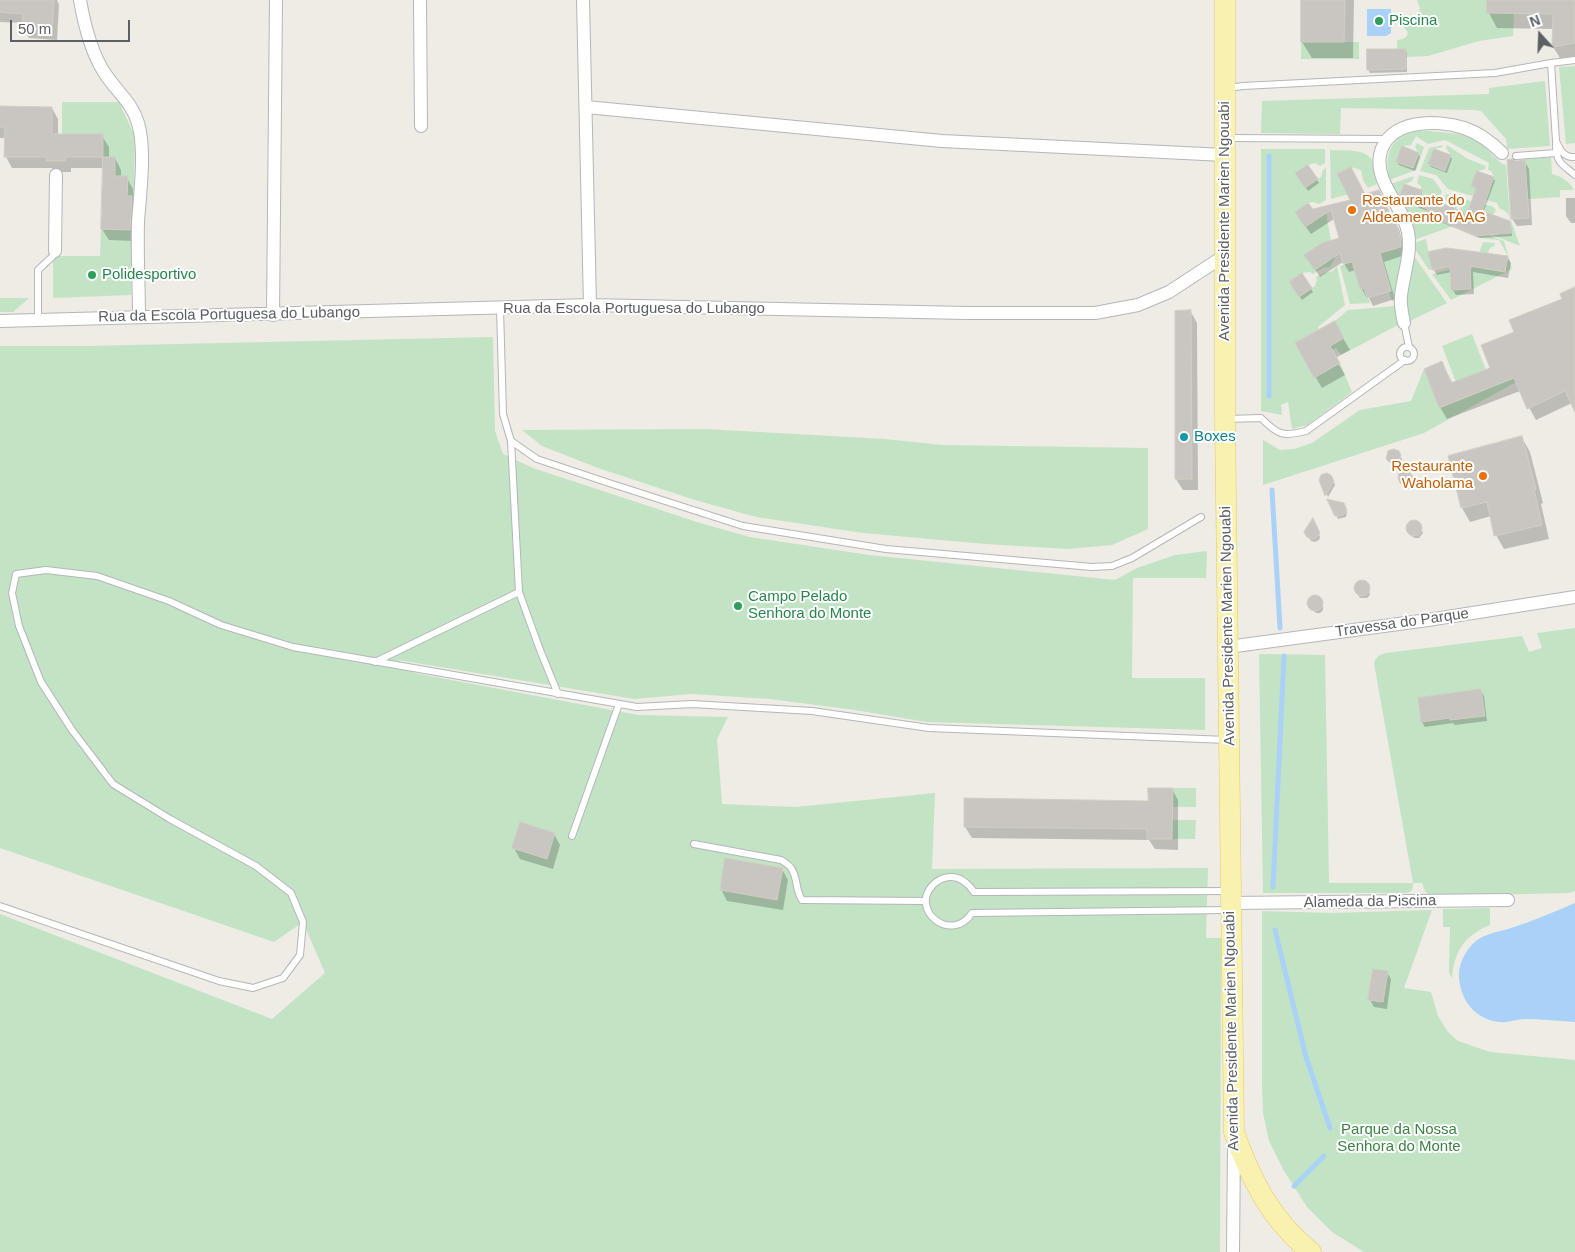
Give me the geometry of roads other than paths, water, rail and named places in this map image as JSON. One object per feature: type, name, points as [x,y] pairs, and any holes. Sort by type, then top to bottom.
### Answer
[{"type":"main road","name":"Avenida Presidente Marien Ngouabi","points":[[1225,0],[1225,419],[1234,1132]]},
{"type":"main road","points":[[1234,1132],[1258,1191],[1277,1218],[1296,1240],[1311,1252]]},
{"type":"street","points":[[80,0],[91,43],[104,72],[126,100],[137,120],[142,137],[138,233],[139,317]]},
{"type":"street","points":[[273,315],[276,0]]},
{"type":"street","points":[[420,0],[421,126]]},
{"type":"street","points":[[584,0],[590,305]]},
{"type":"street","points":[[586,107],[942,141],[1224,147]]},
{"type":"street","points":[[1404,323],[1400,299],[1408,253],[1408,232],[1402,215],[1381,174],[1380,156],[1387,139],[1404,126],[1419,123],[1454,126],[1483,136],[1502,153]]},
{"type":"street","points":[[55,251],[56,175]]},
{"type":"street","name":"Rua da Escola Portuguesa do Lubango","points":[[0,321],[590,305],[928,313],[1095,313],[1138,305],[1169,292],[1224,256]]},
{"type":"street","name":"Travessa do Parque","points":[[1228,647],[1428,620],[1575,597]]},
{"type":"street","name":"Alameda da Piscina","points":[[1231,901],[1508,900]]},
{"type":"street","name":"Avenida Presidente Marien Ngouabi","points":[[1234,1132],[1234,1252]]},
{"type":"lane","points":[[1224,89],[1243,86],[1495,73],[1575,60]]},
{"type":"lane","points":[[1551,63],[1556,153],[1562,165],[1575,175]]},
{"type":"lane","points":[[1224,147],[1387,139]]},
{"type":"lane","points":[[1556,141],[1562,153],[1570,158],[1575,157]]},
{"type":"lane","points":[[1516,156],[1556,153]]},
{"type":"lane","points":[[38,320],[38,270],[53,256],[55,251]]},
{"type":"lane","points":[[500,308],[503,414],[511,441],[519,592],[558,694]]},
{"type":"lane","points":[[1225,419],[1261,418],[1268,426],[1281,434],[1291,435],[1306,431],[1405,360],[1411,359],[1414,356],[1414,351],[1409,347],[1404,323]]},
{"type":"lane","points":[[511,441],[537,459],[743,526],[886,549],[1092,567],[1112,566],[1132,558],[1200,517]]},
{"type":"lane","points":[[0,906],[219,981],[253,988],[283,978],[300,955],[303,922],[290,893],[256,866],[170,819],[113,784],[72,730],[41,682],[19,626],[12,593],[16,574],[46,570],[97,576],[169,601],[221,625],[293,647],[637,708],[692,704],[812,711],[928,728],[1229,740]]},
{"type":"lane","points":[[375,662],[519,592]]},
{"type":"lane","points":[[572,836],[619,704]]},
{"type":"lane","points":[[694,844],[781,860],[791,867],[796,879],[798,894],[802,900],[926,902]]},
{"type":"lane","points":[[950,877],[965,881],[974,892],[1231,901],[972,913],[963,922],[948,926],[933,918],[926,902],[930,888],[942,878],[950,877]]},
{"type":"water","name":"Piscina","points":[[1367,9],[1391,9],[1391,33],[1386,36],[1367,36]]},
{"type":"water","points":[[1575,903],[1575,1022],[1525,1019],[1499,1022],[1476,1013],[1466,1001],[1459,978],[1461,963],[1472,945],[1484,936],[1511,928]]},
{"type":"waterway","points":[[1269,156],[1269,396]]},
{"type":"waterway","points":[[1272,490],[1280,628]]},
{"type":"waterway","points":[[1273,887],[1284,656]]},
{"type":"waterway","points":[[1275,930],[1306,1057],[1330,1128]]},
{"type":"waterway","points":[[1294,1186],[1324,1156]]},
{"type":"place","name":"Piscina","points":[[1379,21]]},
{"type":"place","name":"Restaurante do Aldeamento TAAG","points":[[1352,210]]},
{"type":"place","name":"Polidesportivo","points":[[92,275]]},
{"type":"place","name":"Boxes","points":[[1184,437]]},
{"type":"place","name":"Restaurante Waholama","points":[[1483,476]]},
{"type":"place","name":"Campo Pelado Senhora do Monte","points":[[738,606]]},
{"type":"park label","name":"Parque da Nossa Senhora do Monte","points":[[1399,1138]]}]
